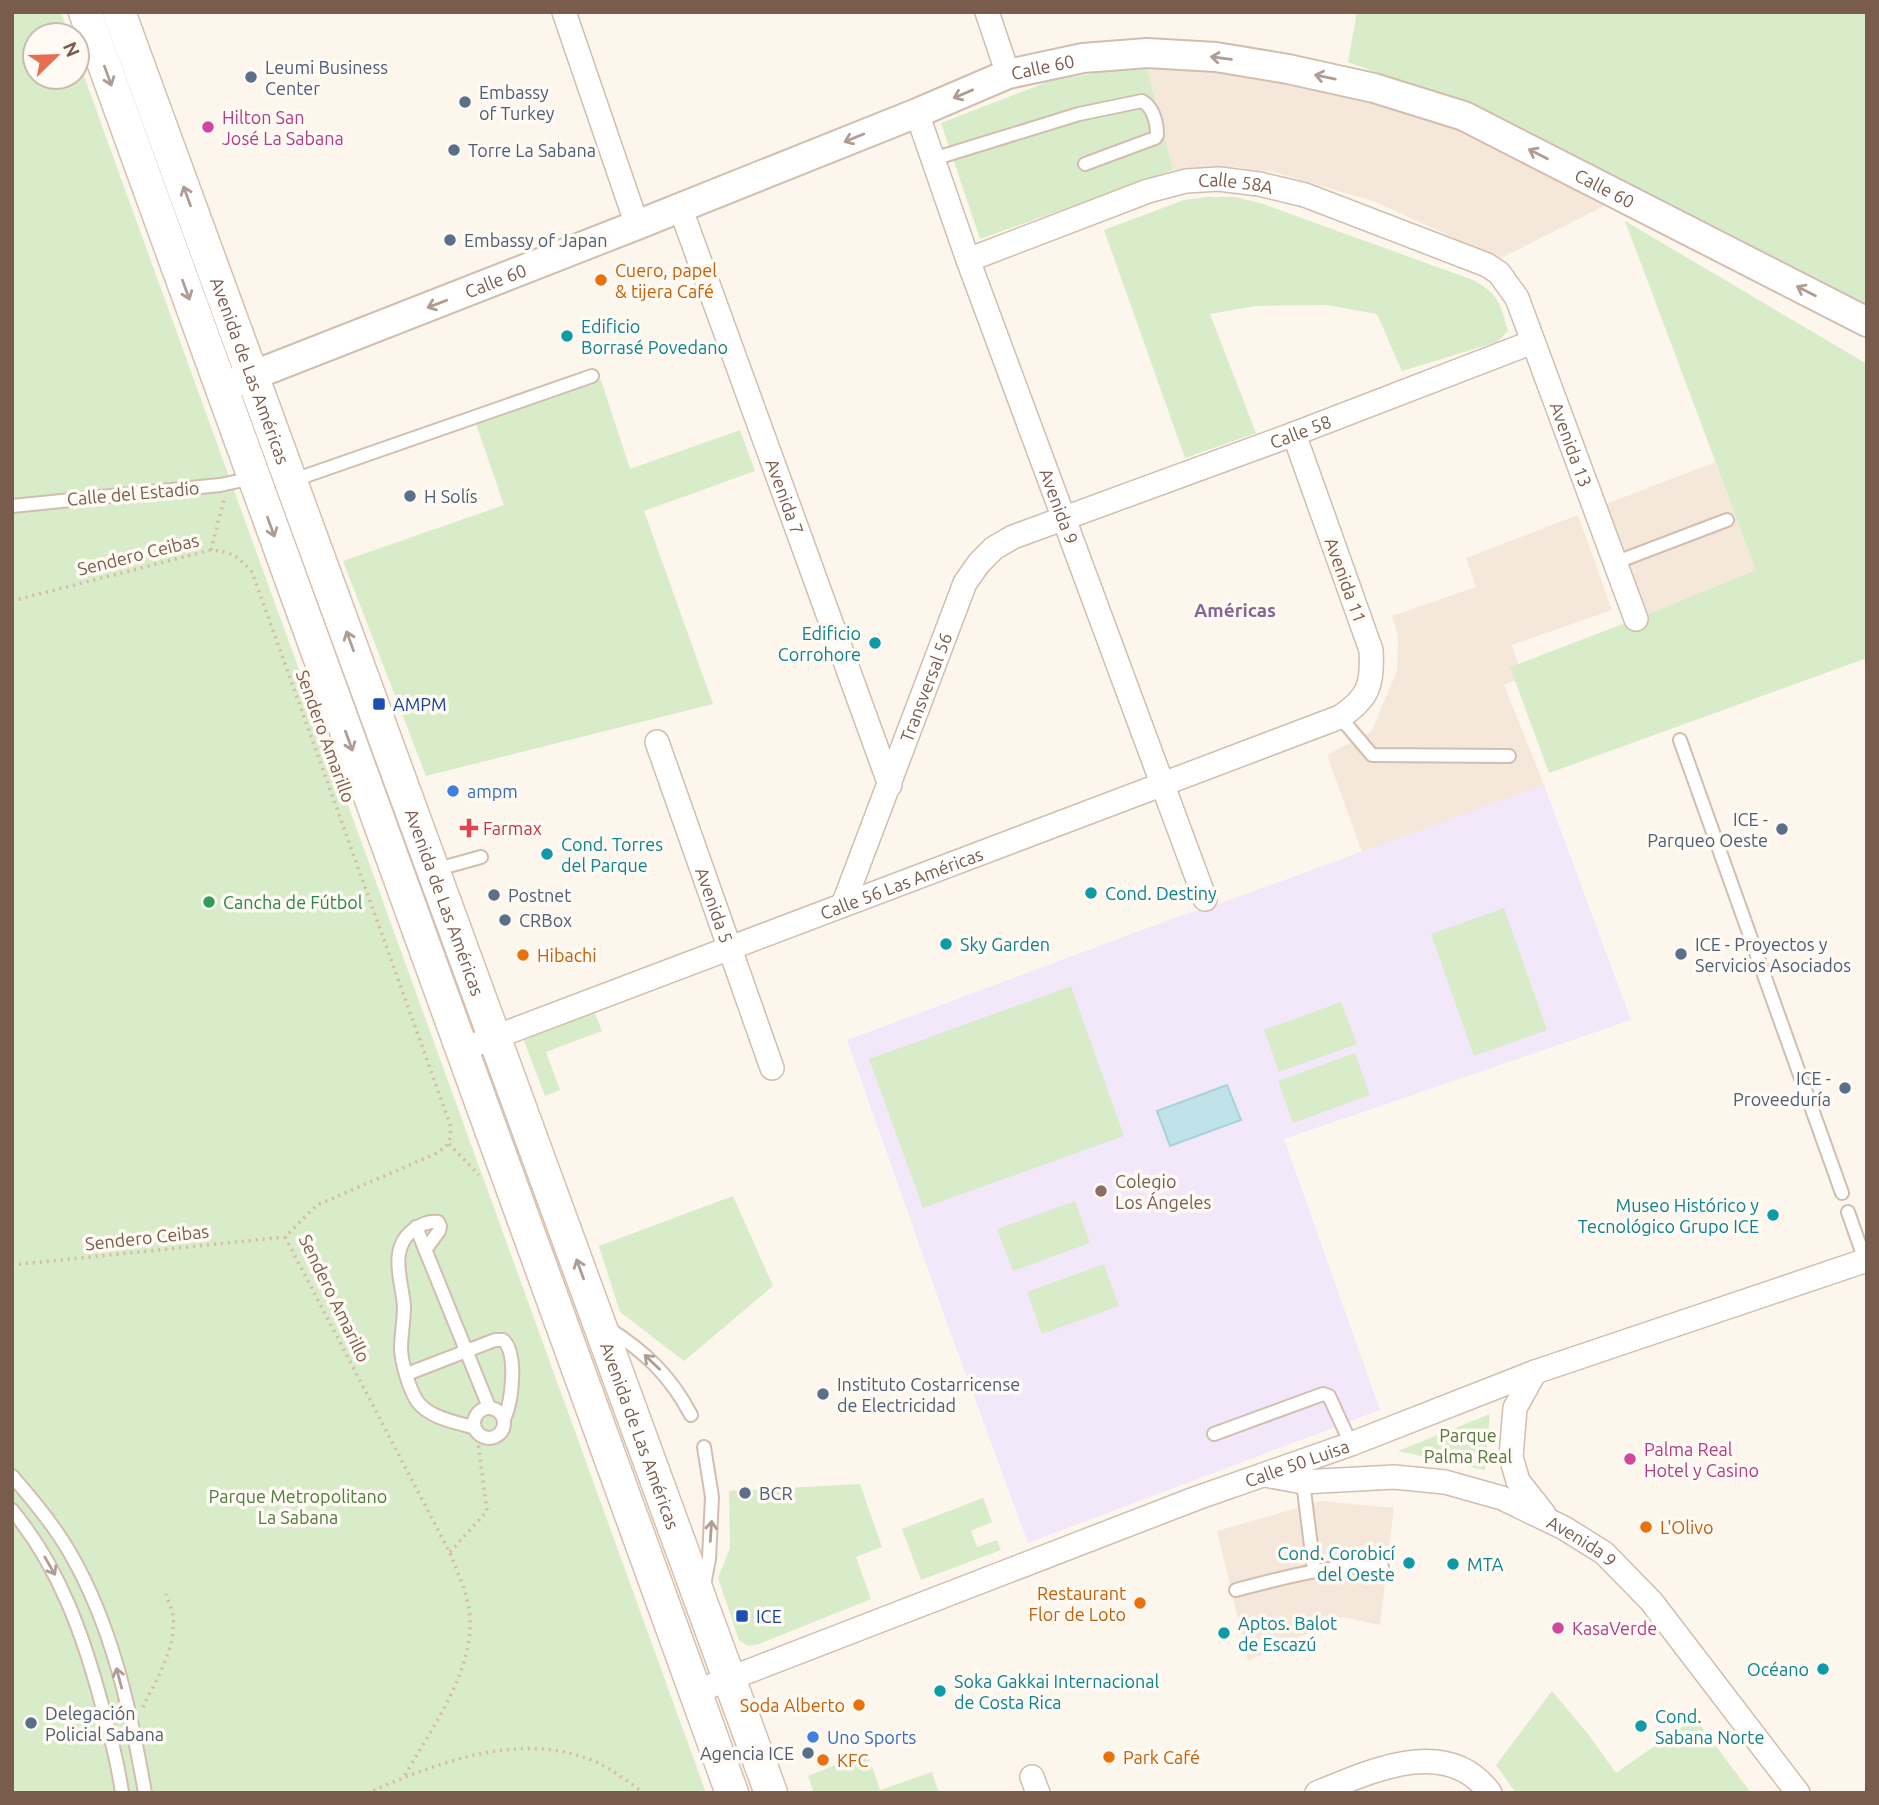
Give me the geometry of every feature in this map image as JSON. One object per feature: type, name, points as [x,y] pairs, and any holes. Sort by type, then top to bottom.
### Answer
[{"type":"main road","name":"Avenida de Las Américas","points":[[120,13],[771,1793]]},
{"type":"main road","name":"Avenida de Las Américas","points":[[87,18],[221,387],[241,481],[461,1050],[732,1793]]},
{"type":"street","points":[[564,12],[638,225]]},
{"type":"street","points":[[987,12],[1008,74]]},
{"type":"street","points":[[87,18],[120,13]]},
{"type":"street","name":"Calle 60","points":[[221,387],[638,225],[1008,74],[1083,58],[1147,52],[1216,57],[1374,88],[1464,116],[1867,322]]},
{"type":"street","name":"Avenida 9","points":[[917,113],[968,260],[1205,899]]},
{"type":"street","name":"Calle 58A","points":[[968,260],[1148,191],[1185,181],[1219,179],[1259,184],[1305,195],[1480,262],[1499,273]]},
{"type":"street","name":"Avenida 7","points":[[680,207],[890,785]]},
{"type":"street","name":"Avenida 13","points":[[1499,273],[1517,298],[1636,619]]},
{"type":"street","name":"Calle 58","points":[[1064,517],[1294,434],[1533,342]]},
{"type":"street","name":"Avenida 11","points":[[1294,434],[1371,650],[1373,674],[1366,693],[1355,708],[1340,717]]},
{"type":"street","name":"Transversal 56","points":[[843,905],[965,583],[994,548],[1013,537],[1064,517]]},
{"type":"street","name":"Calle 56 Las Américas","points":[[461,1050],[1340,717]]},
{"type":"street","name":"Avenida 5","points":[[657,742],[772,1068]]},
{"type":"street","name":"Calle 50 Luisa","points":[[695,1692],[1535,1372],[1866,1262]]},
{"type":"street","points":[[1535,1372],[1515,1408],[1511,1457],[1518,1481],[1550,1521]]},
{"type":"street","name":"Avenida 9","points":[[1263,1475],[1303,1482],[1394,1476],[1446,1482],[1502,1498],[1550,1521],[1604,1553],[1651,1601],[1798,1793]]},
{"type":"street","points":[[1317,1793],[1385,1766],[1426,1760],[1460,1768],[1484,1784],[1490,1793]]},
{"type":"lane","points":[[933,159],[1079,114],[1142,101],[1149,105],[1157,126],[1155,138],[1085,164]]},
{"type":"lane","points":[[291,481],[592,376]]},
{"type":"lane","name":"Calle del Estadio","points":[[12,506],[241,481]]},
{"type":"lane","points":[[1614,563],[1727,520]]},
{"type":"lane","points":[[1340,717],[1372,755],[1509,756]]},
{"type":"lane","points":[[1680,740],[1842,1193]]},
{"type":"lane","points":[[434,870],[481,857]]},
{"type":"lane","points":[[1848,1212],[1866,1262]]},
{"type":"lane","points":[[407,1374],[495,1340],[503,1340],[509,1346],[511,1359],[510,1399],[503,1429],[496,1437],[486,1438],[476,1431],[426,1410],[418,1401],[407,1374],[401,1350],[404,1305],[398,1261],[407,1234],[416,1227],[432,1221],[438,1222],[439,1231],[425,1250]]},
{"type":"lane","points":[[416,1227],[489,1407],[498,1411],[504,1419]]},
{"type":"lane","points":[[600,1323],[630,1342],[653,1362],[677,1388],[691,1415]]},
{"type":"lane","points":[[1214,1434],[1323,1394],[1329,1396],[1351,1444]]},
{"type":"lane","points":[[476,1431],[476,1414],[489,1407]]},
{"type":"lane","points":[[701,1599],[709,1559],[712,1507],[704,1447]]},
{"type":"lane","points":[[12,1476],[41,1509],[71,1555],[92,1599],[111,1647],[131,1722],[145,1793]]},
{"type":"lane","points":[[1303,1482],[1314,1570]]},
{"type":"lane","points":[[12,1510],[53,1569],[73,1613],[91,1662],[115,1752],[122,1793]]},
{"type":"lane","points":[[1236,1590],[1314,1570],[1347,1566],[1382,1567]]},
{"type":"path","points":[[211,550],[241,481]]},
{"type":"path","name":"Sendero Ceibas","points":[[12,601],[211,550],[233,554],[244,562],[257,584]]},
{"type":"path","name":"Sendero Amarillo","points":[[257,584],[450,1124],[449,1144],[435,1154],[317,1205],[285,1237],[450,1553],[469,1607],[471,1630],[461,1675],[404,1777]]},
{"type":"path","points":[[449,1144],[482,1177]]},
{"type":"path","name":"Sendero Ceibas","points":[[12,1265],[285,1237]]},
{"type":"path","points":[[450,1553],[487,1511],[476,1431]]},
{"type":"path","points":[[131,1722],[142,1710],[163,1665],[172,1632],[173,1615],[166,1594]]},
{"type":"path","points":[[367,1793],[404,1777],[505,1748],[529,1748],[593,1761],[644,1793]]},
{"type":"shaded area","points":[[1146,64],[1262,74],[1421,113],[1610,203],[1499,259],[1376,202],[1277,173],[1234,167],[1173,170]]},
{"type":"shaded area","points":[[1715,462],[1757,570],[1644,616],[1601,506]]},
{"type":"shaded area","points":[[1578,515],[1612,610],[1512,645],[1523,678],[1504,685],[1544,785],[1362,852],[1327,755],[1371,732],[1397,671],[1398,636],[1392,616],[1476,587],[1466,558]]},
{"type":"shaded area","name":"Colegio Los Ángeles","points":[[1544,785],[1631,1020],[1284,1139],[1380,1410],[1028,1543],[847,1040],[1188,913]]},
{"type":"shaded area","points":[[1322,1501],[1394,1508],[1380,1625],[1343,1617],[1248,1661],[1217,1531]]},
{"type":"green space","name":"Parque Metropolitano La Sabana","points":[[12,12],[61,12],[64,21],[21,21],[21,91],[89,91],[706,1793],[12,1793]]},
{"type":"green space","points":[[1357,12],[1867,12],[1867,312],[1476,109],[1348,62]]},
{"type":"green space","points":[[1146,64],[1173,170],[980,239],[941,123],[1050,81]]},
{"type":"green space","points":[[1235,197],[1260,203],[1473,280],[1494,295],[1508,331],[1497,342],[1402,371],[1377,314],[1327,305],[1256,306],[1210,314],[1256,433],[1185,458],[1104,230],[1184,200]]},
{"type":"green space","points":[[1625,221],[1867,364],[1867,658],[1549,773],[1510,667],[1756,570]]},
{"type":"green space","points":[[601,380],[630,469],[740,430],[755,471],[644,511],[713,704],[426,776],[343,561],[504,505],[475,421]]},
{"type":"green space","points":[[1504,908],[1547,1030],[1474,1056],[1431,934]]},
{"type":"green space","points":[[1071,986],[1124,1136],[923,1208],[869,1059]]},
{"type":"green space","points":[[1341,1002],[1357,1044],[1279,1072],[1264,1030]]},
{"type":"green space","points":[[594,1011],[602,1031],[546,1052],[560,1090],[545,1096],[523,1038]]},
{"type":"green space","points":[[1355,1053],[1370,1095],[1293,1123],[1278,1081]]},
{"type":"green space","points":[[733,1196],[773,1286],[684,1361],[620,1312],[599,1246]]},
{"type":"green space","points":[[1075,1201],[1090,1243],[1013,1271],[997,1229]]},
{"type":"green space","points":[[1104,1264],[1119,1306],[1042,1334],[1027,1292]]},
{"type":"green space","name":"Parque Palma Real","points":[[1490,1414],[1485,1470],[1398,1451]]},
{"type":"green space","points":[[860,1484],[882,1547],[856,1557],[871,1599],[759,1644],[748,1646],[739,1640],[718,1578],[730,1548],[729,1491]]},
{"type":"green space","points":[[983,1498],[992,1522],[971,1531],[977,1547],[997,1540],[1001,1550],[921,1580],[902,1529]]},
{"type":"green space","points":[[1552,1691],[1616,1773],[1695,1718],[1751,1793],[1516,1793],[1496,1765]]},
{"type":"green space","points":[[867,1752],[880,1790],[932,1772],[939,1793],[814,1793],[808,1776]]},
{"type":"water","points":[[1227,1085],[1241,1120],[1170,1146],[1157,1111]]},
{"type":"place","name":"Leumi Business Center","points":[[251,77]]},
{"type":"place","name":"Embassy of Turkey","points":[[465,102]]},
{"type":"place","name":"Hilton San José La Sabana","points":[[208,127]]},
{"type":"place","name":"Torre La Sabana","points":[[454,150]]},
{"type":"place","name":"Embassy of Japan","points":[[450,240]]},
{"type":"place","name":"Cuero, papel & tijera Café","points":[[601,280]]},
{"type":"place","name":"Edificio Borrasé Povedano","points":[[567,336]]},
{"type":"place","name":"H Solís","points":[[410,496]]},
{"type":"place","name":"Edificio Corrohore","points":[[875,643]]},
{"type":"place","name":"AMPM","points":[[379,704]]},
{"type":"place","name":"ampm","points":[[453,791]]},
{"type":"place","name":"Farmax","points":[[469,828]]},
{"type":"place","name":"ICE - Parqueo Oeste","points":[[1782,829]]},
{"type":"place","name":"Cond. Torres del Parque","points":[[547,854]]},
{"type":"place","name":"Cond. Destiny","points":[[1091,893]]},
{"type":"place","name":"Postnet","points":[[494,895]]},
{"type":"place","name":"Cancha de Fútbol","points":[[209,902]]},
{"type":"place","name":"CRBox","points":[[505,920]]},
{"type":"place","name":"Sky Garden","points":[[946,944]]},
{"type":"place","name":"ICE - Proyectos y Servicios Asociados","points":[[1681,954]]},
{"type":"place","name":"Hibachi","points":[[523,955]]},
{"type":"place","name":"ICE - Proveeduría","points":[[1845,1088]]},
{"type":"place","name":"Colegio Los Ángeles","points":[[1101,1191]]},
{"type":"place","name":"Museo Histórico y Tecnológico Grupo ICE","points":[[1773,1215]]},
{"type":"place","name":"Instituto Costarricense de Electricidad","points":[[823,1394]]},
{"type":"place","name":"Palma Real Hotel y Casino","points":[[1630,1459]]},
{"type":"place","name":"BCR","points":[[745,1493]]},
{"type":"place","name":"L'Olivo","points":[[1646,1527]]},
{"type":"place","name":"Cond. Corobicí del Oeste","points":[[1409,1563]]},
{"type":"place","name":"MTA","points":[[1453,1564]]},
{"type":"place","name":"Restaurant Flor de Loto","points":[[1140,1603]]},
{"type":"place","name":"ICE","points":[[742,1616]]},
{"type":"place","name":"KasaVerde","points":[[1558,1628]]},
{"type":"place","name":"Aptos. Balot de Escazú","points":[[1224,1633]]},
{"type":"place","name":"Océano","points":[[1823,1669]]},
{"type":"place","name":"Soka Gakkai Internacional de Costa Rica","points":[[940,1691]]},
{"type":"place","name":"Soda Alberto","points":[[859,1705]]},
{"type":"place","name":"Delegación Policial Sabana","points":[[31,1723]]},
{"type":"place","name":"Cond. Sabana Norte","points":[[1641,1726]]},
{"type":"place","name":"Uno Sports","points":[[813,1737]]},
{"type":"place","name":"Agencia ICE","points":[[808,1753]]},
{"type":"place","name":"Park Café","points":[[1109,1757]]},
{"type":"place","name":"KFC","points":[[823,1760]]},
{"type":"district","name":"Américas","points":[[1235,610]]}]
